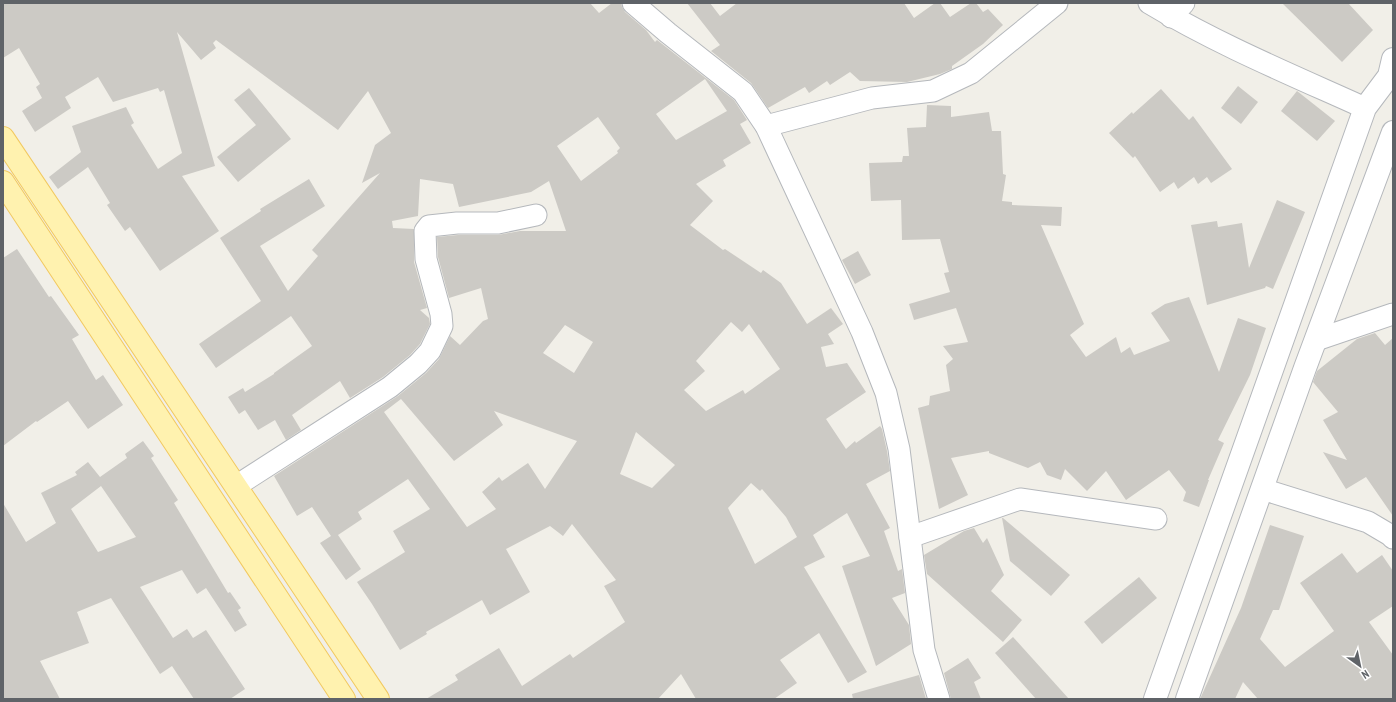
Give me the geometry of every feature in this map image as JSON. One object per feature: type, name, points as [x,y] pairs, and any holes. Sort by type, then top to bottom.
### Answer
[{"type":"main road","points":[[3,138],[378,699]]},
{"type":"main road","points":[[3,182],[344,699]]},
{"type":"street","points":[[633,3],[668,33],[743,92],[766,126],[862,332],[886,393],[899,449],[924,650],[939,699]]},
{"type":"street","points":[[766,126],[872,98],[932,91],[971,73],[1056,3]]},
{"type":"street","points":[[1149,3],[1178,10],[1231,46],[1365,108]]},
{"type":"street","points":[[1155,699],[1365,108],[1389,76],[1393,59]]},
{"type":"street","points":[[1187,699],[1305,368],[1388,162],[1393,132]]},
{"type":"street","points":[[236,486],[390,387],[418,364],[430,351],[442,326],[441,314],[426,259],[425,231],[429,226],[457,223],[498,223],[536,215]]},
{"type":"street","points":[[1316,340],[1393,314]]},
{"type":"street","points":[[1262,488],[1368,522],[1393,538]]},
{"type":"street","points":[[910,537],[1020,500],[1156,519]]},
{"type":"building","points":[[3,3],[590,3],[599,13],[612,3],[621,3],[625,12],[646,30],[655,42],[657,40],[734,100],[747,120],[740,124],[751,143],[723,160],[726,166],[696,184],[713,201],[690,225],[723,250],[725,249],[761,273],[763,270],[781,283],[807,324],[831,308],[843,324],[828,334],[834,344],[821,347],[826,367],[847,363],[866,392],[826,419],[846,449],[855,441],[856,443],[880,426],[882,429],[890,471],[866,484],[890,528],[884,531],[898,571],[902,569],[905,593],[892,598],[909,625],[911,644],[876,666],[842,566],[870,556],[847,513],[813,535],[825,557],[804,567],[867,672],[848,683],[819,633],[780,660],[797,683],[774,699],[696,699],[681,674],[658,699],[426,699],[458,680],[455,675],[499,648],[522,686],[570,654],[573,658],[625,622],[604,586],[616,580],[572,524],[563,536],[550,526],[506,549],[530,592],[490,615],[482,600],[426,632],[427,634],[400,650],[357,582],[405,552],[393,531],[430,509],[408,479],[358,512],[362,519],[338,535],[361,569],[346,580],[320,543],[331,536],[312,507],[297,516],[274,476],[398,396],[426,373],[439,359],[450,336],[460,345],[483,321],[488,319],[481,288],[449,298],[438,257],[437,237],[458,235],[498,235],[520,231],[566,231],[549,181],[531,192],[459,207],[453,184],[420,179],[418,216],[392,221],[393,228],[414,229],[414,262],[427,308],[420,310],[429,318],[430,324],[420,344],[410,355],[383,377],[350,398],[340,381],[292,415],[301,430],[286,440],[275,420],[258,430],[245,410],[239,414],[228,397],[243,388],[245,392],[274,374],[312,346],[291,316],[216,368],[199,344],[261,301],[220,238],[261,211],[260,209],[309,179],[325,206],[260,246],[288,291],[318,256],[312,250],[380,173],[362,183],[375,145],[391,133],[368,91],[338,130],[216,40],[213,43],[216,48],[201,60],[177,32],[215,166],[182,176],[219,231],[160,271],[130,227],[125,231],[107,205],[110,203],[88,167],[58,189],[49,177],[81,152],[72,126],[126,107],[134,123],[131,125],[158,169],[182,153],[164,90],[160,92],[158,88],[113,102],[98,77],[65,97],[71,108],[35,132],[22,111],[42,98],[36,87],[40,84],[19,48],[3,58]],"holes":[[[705,79],[727,111],[676,140],[656,114]],[[598,117],[620,148],[617,151],[618,153],[581,181],[557,146]],[[731,322],[742,332],[749,324],[780,369],[745,394],[743,390],[706,411],[684,390],[705,371],[696,361]],[[565,325],[593,342],[574,373],[543,353]],[[401,399],[454,461],[503,425],[494,411],[577,441],[545,489],[528,463],[502,481],[499,477],[482,492],[496,509],[467,527],[384,412]],[[636,432],[675,465],[652,488],[620,474]],[[751,483],[760,491],[762,489],[786,517],[797,537],[755,564],[728,508]]]},
{"type":"building","points":[[687,3],[710,3],[720,16],[737,3],[904,3],[914,18],[935,3],[940,3],[950,17],[971,3],[976,3],[983,12],[988,9],[1003,25],[983,44],[952,66],[952,69],[940,74],[907,82],[860,81],[850,72],[830,85],[827,81],[809,93],[805,87],[768,108],[751,83],[711,51],[720,45]]},
{"type":"building","points":[[1282,3],[1348,3],[1373,30],[1342,62]]},
{"type":"building","points":[[1238,86],[1258,102],[1241,124],[1221,108]]},
{"type":"building","points":[[249,88],[291,139],[238,182],[217,157],[256,125],[234,100]]},
{"type":"building","points":[[1161,89],[1189,120],[1193,116],[1232,169],[1211,183],[1207,177],[1198,184],[1194,177],[1178,189],[1174,182],[1160,192],[1135,156],[1133,158],[1109,133]]},
{"type":"building","points":[[1297,91],[1335,121],[1317,141],[1281,111]]},
{"type":"building","points":[[927,105],[951,106],[951,117],[989,112],[992,131],[1001,131],[1003,174],[1006,175],[1002,201],[1012,202],[1012,205],[1062,207],[1061,226],[1041,225],[1084,324],[1070,335],[1086,357],[1116,337],[1121,353],[1130,347],[1134,355],[1170,341],[1151,313],[1165,304],[1189,297],[1219,372],[1238,318],[1266,328],[1250,375],[1218,440],[1224,443],[1208,480],[1199,507],[1183,501],[1186,492],[1169,470],[1126,500],[1106,471],[1087,491],[1065,469],[1061,480],[1047,475],[1040,462],[1028,468],[989,453],[989,451],[951,458],[968,495],[939,509],[918,408],[929,405],[930,396],[950,391],[946,365],[953,359],[943,346],[968,342],[956,308],[914,320],[909,304],[950,292],[944,273],[949,272],[940,239],[902,240],[901,200],[871,201],[869,163],[902,162],[903,156],[909,156],[907,128],[926,127]]},
{"type":"building","points":[[1277,200],[1305,212],[1273,289],[1266,286],[1265,288],[1207,305],[1191,225],[1217,221],[1218,227],[1242,223],[1249,268]]},
{"type":"building","points":[[17,249],[49,297],[51,296],[79,335],[72,339],[96,380],[103,375],[123,405],[88,429],[68,401],[37,422],[36,421],[3,446],[3,258]]},
{"type":"building","points":[[858,251],[871,275],[855,284],[842,260]]},
{"type":"building","points":[[1375,333],[1385,345],[1393,338],[1393,516],[1366,477],[1346,489],[1323,452],[1347,460],[1323,420],[1338,412],[1313,382],[1317,371],[1357,339]]},
{"type":"building","points":[[143,441],[154,456],[151,458],[178,500],[174,503],[228,593],[230,592],[241,608],[238,610],[247,625],[235,632],[206,588],[197,594],[182,570],[140,587],[173,638],[187,629],[193,638],[206,630],[245,689],[230,699],[194,699],[172,666],[160,674],[111,598],[77,612],[89,643],[40,661],[60,699],[3,699],[3,503],[26,542],[56,523],[41,493],[77,475],[75,472],[88,462],[100,477],[127,458],[125,454]],"holes":[[[101,486],[136,537],[98,552],[71,509]]]},
{"type":"building","points":[[1002,518],[1070,575],[1051,596],[1010,561]]},
{"type":"building","points":[[1270,525],[1304,536],[1279,610],[1273,610],[1260,639],[1285,667],[1334,631],[1300,583],[1342,553],[1357,573],[1382,555],[1393,571],[1393,606],[1369,622],[1393,655],[1393,699],[1258,699],[1243,682],[1235,699],[1200,699],[1241,608]]},
{"type":"building","points":[[974,528],[983,543],[987,538],[1004,575],[991,591],[1022,620],[1003,642],[927,574],[924,555],[964,531]]},
{"type":"building","points":[[1139,577],[1157,598],[1102,644],[1084,622]]},
{"type":"building","points":[[1013,637],[1069,699],[1036,699],[995,653]]},
{"type":"building","points":[[968,658],[981,678],[974,682],[981,699],[951,699],[944,673]]},
{"type":"building","points":[[919,675],[926,699],[853,699],[852,694]]}]
